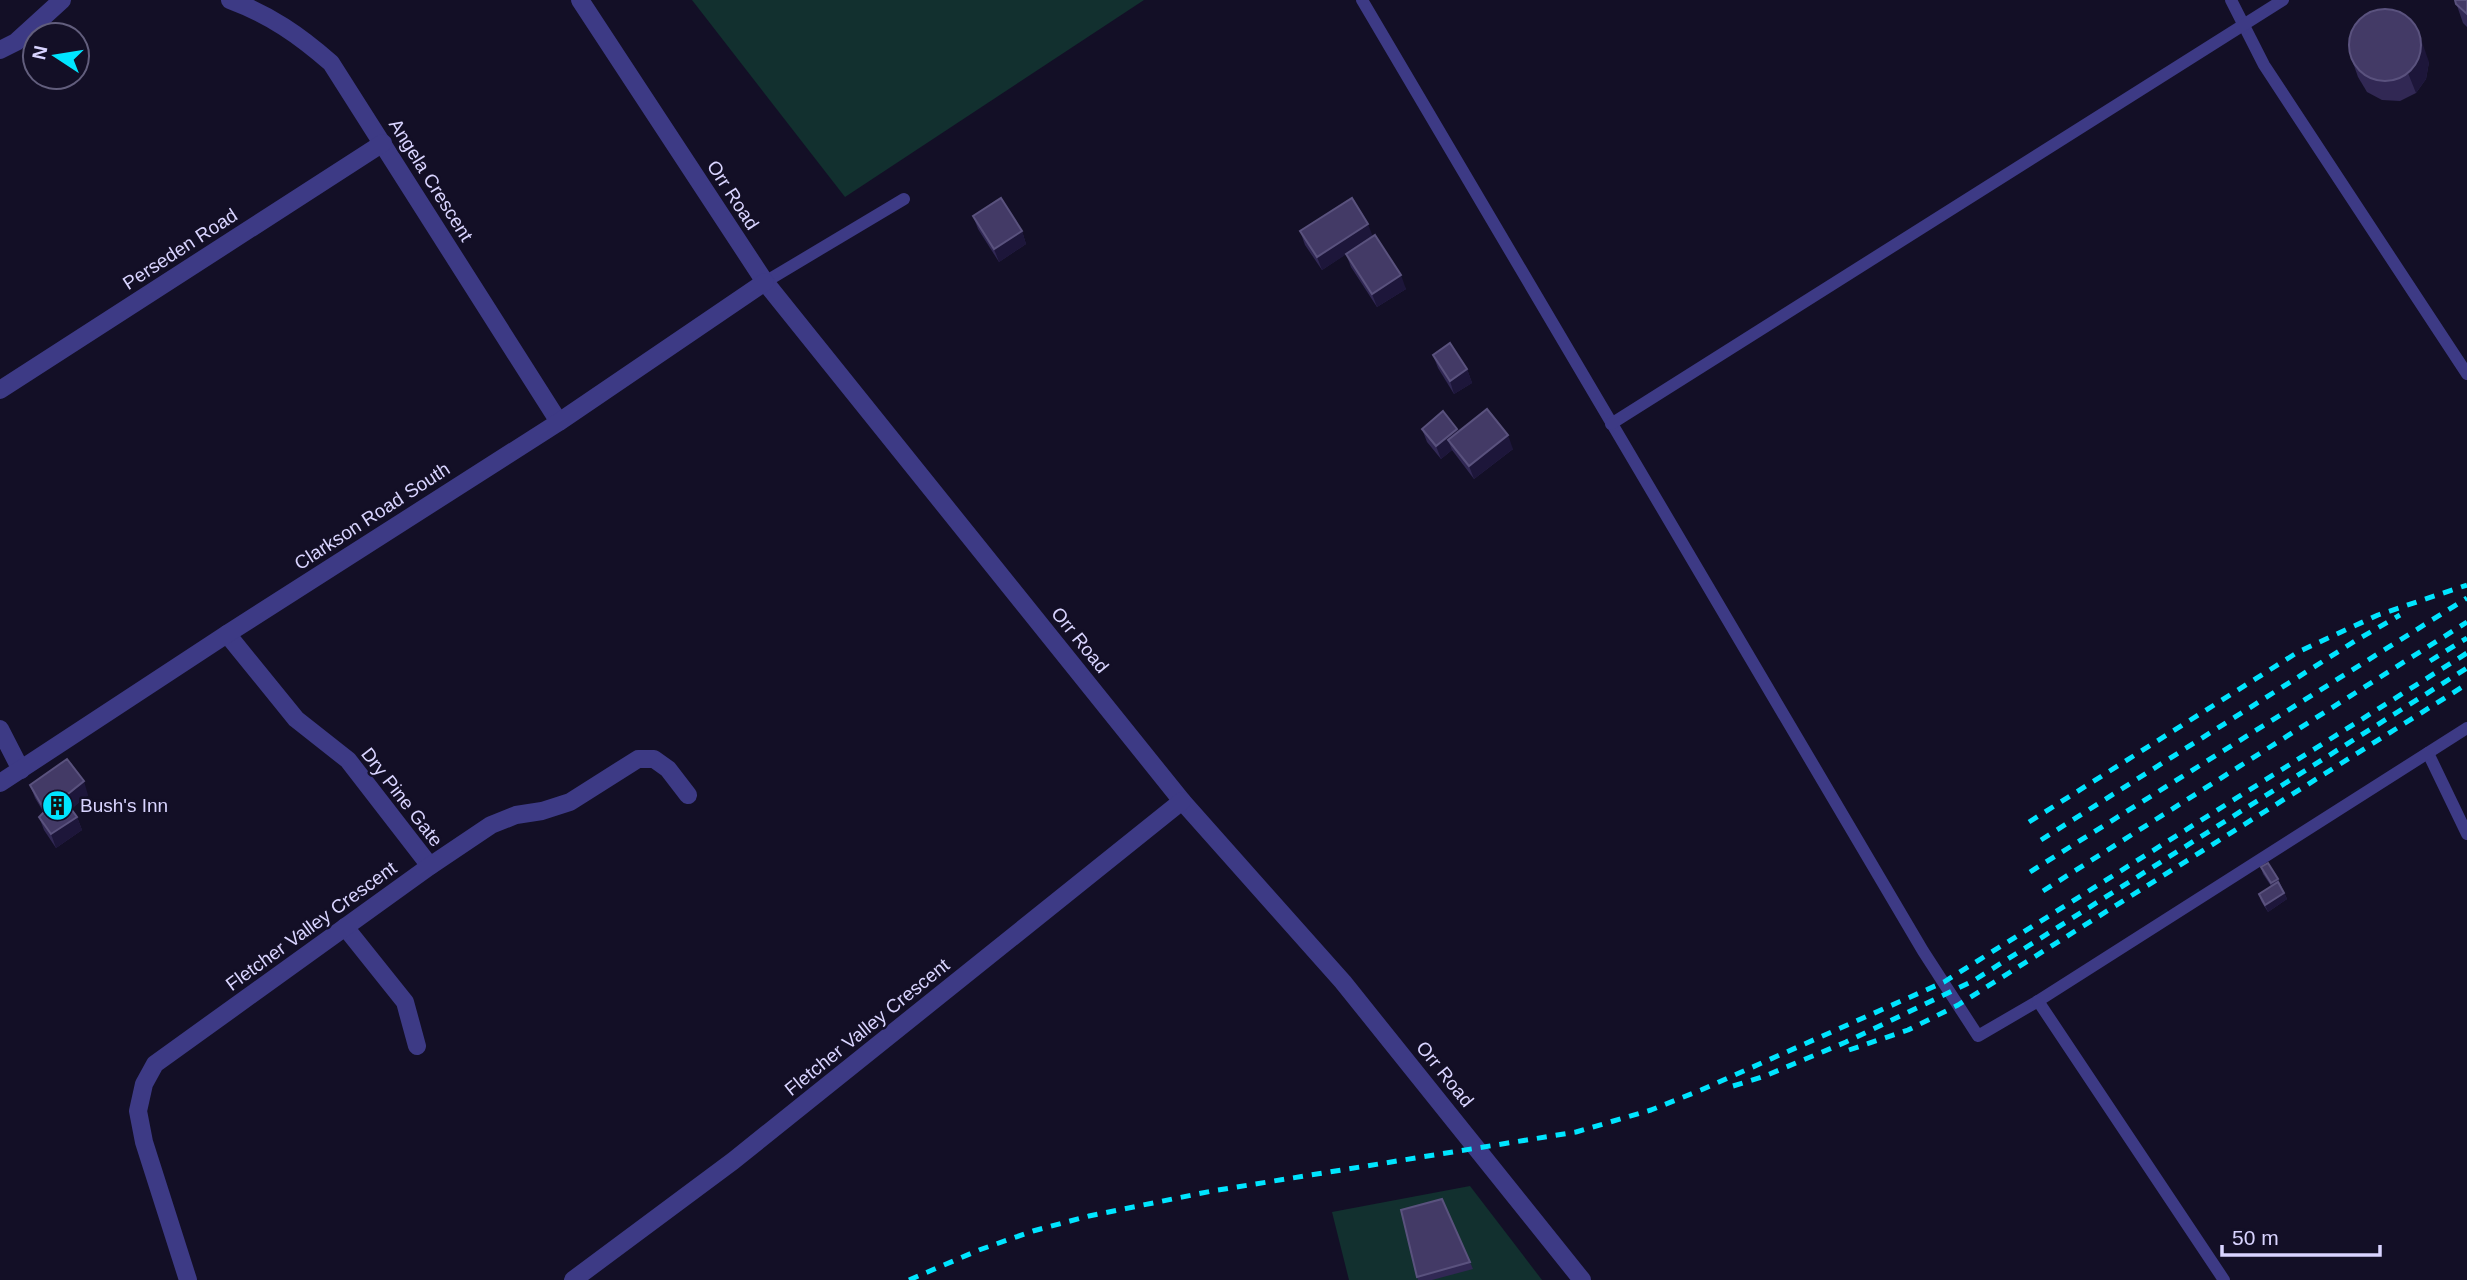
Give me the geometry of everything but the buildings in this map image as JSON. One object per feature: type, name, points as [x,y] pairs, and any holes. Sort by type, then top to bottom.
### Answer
[{"type":"street","points":[[0,50],[16,42],[62,0]]},
{"type":"street","name":"Angela Crescent","points":[[230,0],[259,11],[301,37],[331,63],[559,422]]},
{"type":"street","name":"Orr Road","points":[[580,0],[765,282],[1182,801],[1343,982],[1582,1280]]},
{"type":"street","name":"Perseden Road","points":[[0,390],[383,143]]},
{"type":"street","name":"Clarkson Road South","points":[[0,783],[559,422],[765,282]]},
{"type":"street","name":"Dry Pine Gate","points":[[227,634],[296,719],[348,760],[430,866]]},
{"type":"street","points":[[0,729],[21,770]]},
{"type":"street","name":"Fletcher Valley Crescent","points":[[188,1280],[144,1142],[138,1111],[144,1084],[155,1064],[491,825],[516,815],[542,811],[570,802],[638,759],[654,759],[668,769],[688,795]]},
{"type":"street","name":"Fletcher Valley Crescent","points":[[573,1280],[733,1161],[1182,801]]},
{"type":"street","points":[[345,927],[405,1002],[417,1046]]},
{"type":"lane","points":[[1362,0],[1923,951],[1978,1035],[2038,1001],[2467,728]]},
{"type":"lane","points":[[2231,0],[2264,65],[2467,374]]},
{"type":"lane","points":[[1611,424],[2283,0]]},
{"type":"lane","points":[[765,282],[904,199]]},
{"type":"lane","points":[[2428,753],[2467,834]]},
{"type":"lane","points":[[2038,1001],[2224,1280]]},
{"type":"green space","points":[[692,0],[1144,0],[845,197]]},
{"type":"green space","points":[[1470,1186],[1542,1280],[1349,1280],[1332,1212]]},
{"type":"railway","points":[[2029,822],[2298,652],[2378,615],[2467,585]]},
{"type":"railway","points":[[2030,872],[2467,598]]},
{"type":"railway","points":[[2041,840],[2400,615]]},
{"type":"railway","points":[[2043,891],[2467,622]]},
{"type":"railway","points":[[2430,661],[2467,638]]},
{"type":"railway","points":[[909,1280],[979,1250],[1033,1231],[1089,1216],[1212,1191],[1576,1132],[1651,1110],[1701,1090],[1944,982],[2467,653]]},
{"type":"railway","points":[[1733,1086],[1765,1076],[1846,1042],[1973,981],[2467,668]]},
{"type":"railway","points":[[1849,1050],[1908,1030],[1958,1005],[2467,684]]},
{"type":"place","name":"Bush's Inn","points":[[57,805]]}]
